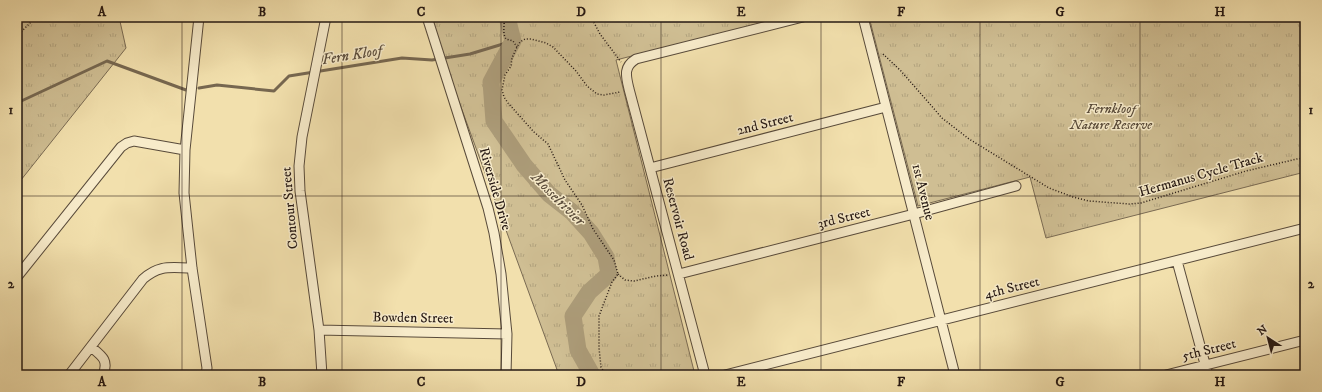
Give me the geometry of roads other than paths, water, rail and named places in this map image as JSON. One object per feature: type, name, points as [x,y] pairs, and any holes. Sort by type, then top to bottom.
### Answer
[{"type":"street","points":[[199,17],[185,150],[184,193],[192,268],[207,368],[206,375]]},
{"type":"street","name":"Contour Street","points":[[322,375],[319,330],[300,191],[299,166],[302,137],[326,17]]},
{"type":"street","name":"Riverside Drive","points":[[427,17],[488,208],[494,233],[501,274],[507,334],[506,375]]},
{"type":"street","name":"Reservoir Road","points":[[705,375],[629,89],[626,69],[631,62],[636,59],[803,17]]},
{"type":"street","name":"1st Avenue","points":[[863,17],[955,375]]},
{"type":"street","name":"2nd Street","points":[[650,168],[886,107]]},
{"type":"street","points":[[17,277],[121,147],[134,141],[185,150]]},
{"type":"street","name":"3rd Street","points":[[678,274],[914,214],[1016,186]]},
{"type":"street","name":"4th Street","points":[[725,375],[1305,228]]},
{"type":"street","points":[[1177,261],[1208,375]]},
{"type":"street","points":[[69,375],[143,279],[152,271],[163,268],[192,268]]},
{"type":"street","name":"Bowden Street","points":[[319,330],[507,334]]},
{"type":"street","name":"5th Street","points":[[1166,375],[1305,340]]},
{"type":"street","points":[[91,347],[103,357],[106,362],[106,369],[103,375]]},
{"type":"waterway","name":"Mosselrivier","points":[[507,17],[513,41],[491,82],[494,121],[524,165],[549,194],[572,212],[591,233],[606,257],[609,274],[589,292],[573,316],[578,350],[592,375]]},
{"type":"waterway","name":"Fern Kloof","points":[[199,88],[217,85],[274,91],[289,76],[402,58],[432,60],[470,54],[513,41]]},
{"type":"waterway","name":"Fern Kloof","points":[[17,103],[107,61],[186,90]]},
{"type":"park label","name":"Fernkloof Nature Reserve","points":[[1111,118]]}]
